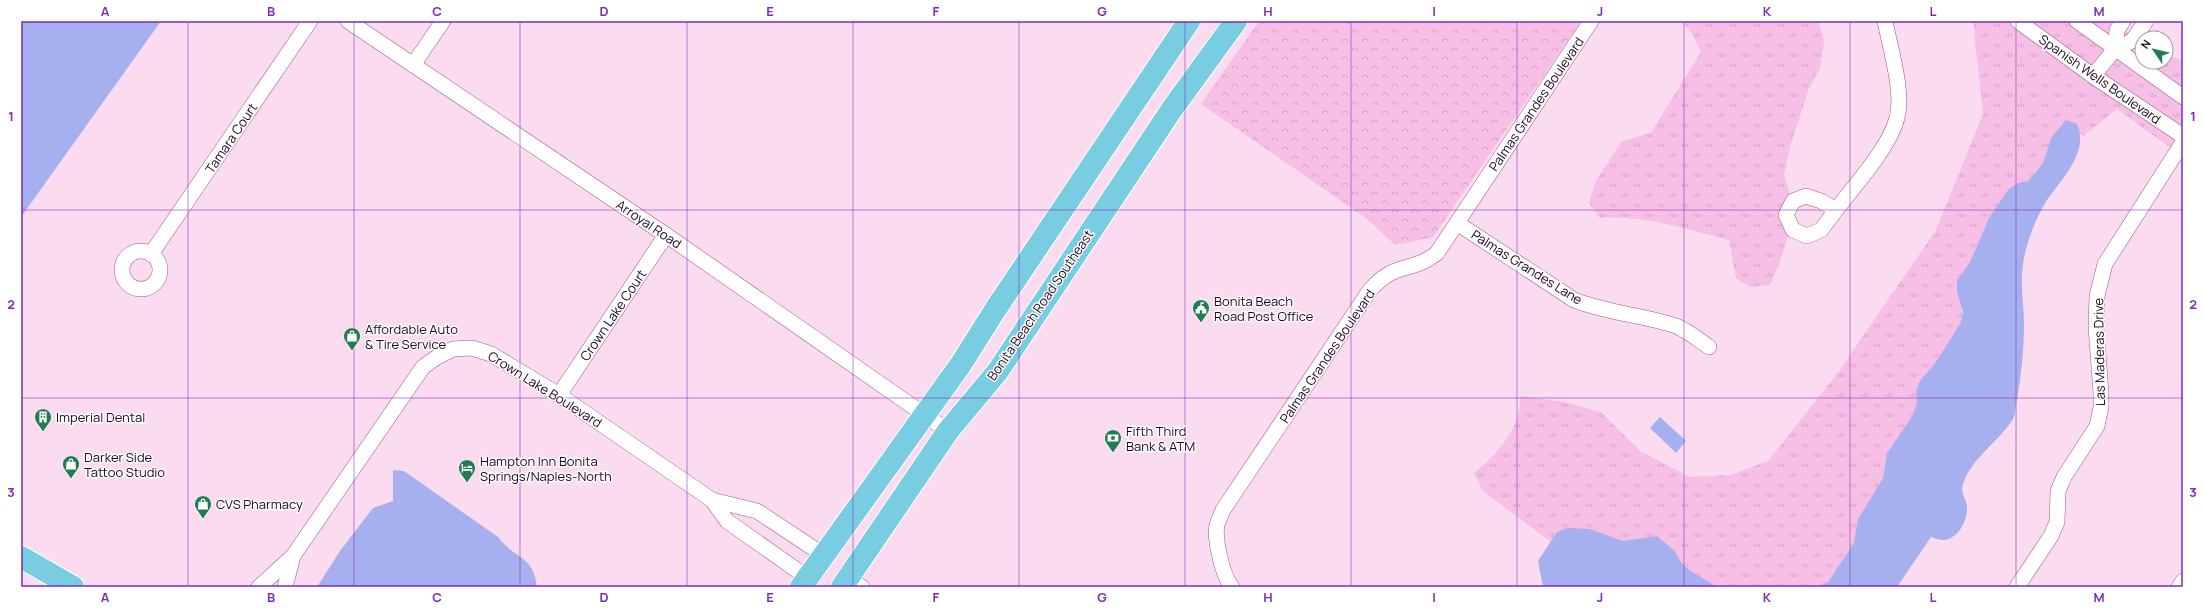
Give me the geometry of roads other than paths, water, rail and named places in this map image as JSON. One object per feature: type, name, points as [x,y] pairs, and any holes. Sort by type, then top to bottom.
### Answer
[{"type":"main road","points":[[804,582],[825,556],[896,454],[925,416],[1189,21]]},
{"type":"main road","points":[[1202,68],[1213,33],[1221,21]]},
{"type":"main road","name":"Bonita Beach Road Southeast","points":[[851,584],[948,431],[998,371],[1067,264],[1236,21]]},
{"type":"main road","points":[[21,557],[73,587]]},
{"type":"street","name":"Tamara Court","points":[[151,254],[310,21]]},
{"type":"street","name":"Arroyal Road","points":[[348,21],[666,235],[948,431]]},
{"type":"street","points":[[414,65],[443,21]]},
{"type":"street","name":"Palmas Grandes Boulevard","points":[[1232,587],[1224,571],[1218,541],[1217,526],[1223,510],[1370,290],[1381,279],[1395,272],[1426,262],[1437,252],[1591,21]]},
{"type":"street","points":[[1836,210],[1885,144],[1893,132],[1898,117],[1898,92],[1885,21]]},
{"type":"street","name":"Spanish Wells Boulevard","points":[[2018,21],[2093,76],[2183,136]]},
{"type":"street","points":[[2077,21],[2183,97]]},
{"type":"street","points":[[2116,49],[2117,30],[2123,21]]},
{"type":"street","points":[[2093,76],[2116,49],[2132,41],[2146,21]]},
{"type":"street","name":"Las Maderas Drive","points":[[2017,587],[2051,536],[2057,522],[2058,491],[2064,477],[2084,449],[2097,426],[2101,407],[2101,392],[2096,327],[2097,296],[2105,264],[2183,142]]},
{"type":"street","name":"Palmas Grandes Lane","points":[[1457,223],[1574,300],[1589,306],[1676,326],[1690,333],[1709,348]]},
{"type":"street","name":"Crown Lake Court","points":[[558,394],[666,235]]},
{"type":"street","name":"Crown Lake Boulevard","points":[[259,587],[293,556],[412,380],[423,367],[437,357],[453,349],[466,348],[472,348],[491,354],[558,394],[712,500],[727,521],[804,582]]},
{"type":"street","name":"Crown Lake Boulevard","points":[[712,500],[757,511],[825,556]]},
{"type":"street","name":"Crown Lake Boulevard","points":[[285,587],[293,556]]},
{"type":"street","points":[[2179,587],[2183,581]]},
{"type":"water","points":[[21,21],[161,21],[21,217]]},
{"type":"water","points":[[2066,120],[2077,124],[2080,135],[2080,145],[2072,166],[2045,203],[2041,211],[2033,229],[2024,257],[2022,275],[2024,323],[2023,354],[2014,416],[2001,435],[1979,458],[1967,474],[1962,487],[1967,507],[1964,523],[1953,537],[1942,540],[1931,537],[1897,587],[1816,587],[1828,582],[1854,542],[1858,519],[1883,478],[1887,453],[1913,415],[1917,402],[1916,391],[1920,381],[1935,363],[1960,324],[1963,312],[1957,292],[1957,280],[1970,262],[1989,218],[2008,190],[2018,183],[2028,181],[2036,172],[2043,163],[2051,138]]},
{"type":"water","points":[[1660,417],[1686,441],[1676,453],[1650,428]]},
{"type":"water","points":[[393,470],[404,471],[498,537],[532,568],[537,587],[317,587],[340,551],[373,508],[393,501]]},
{"type":"water","points":[[1568,528],[1590,529],[1623,541],[1657,536],[1675,551],[1680,561],[1688,569],[1717,587],[1543,587],[1538,561],[1557,532]]},
{"type":"place","name":"Bonita Beach Road Post Office","points":[[1201,323]]},
{"type":"place","name":"Affordable Auto & Tire Service","points":[[352,351]]},
{"type":"place","name":"Imperial Dental","points":[[43,432]]},
{"type":"place","name":"Fifth Third Bank & ATM","points":[[1113,453]]},
{"type":"place","name":"Darker Side Tattoo Studio","points":[[71,479]]},
{"type":"place","name":"Hampton Inn Bonita Springs/Naples-North","points":[[467,483]]},
{"type":"place","name":"CVS Pharmacy","points":[[203,519]]}]
